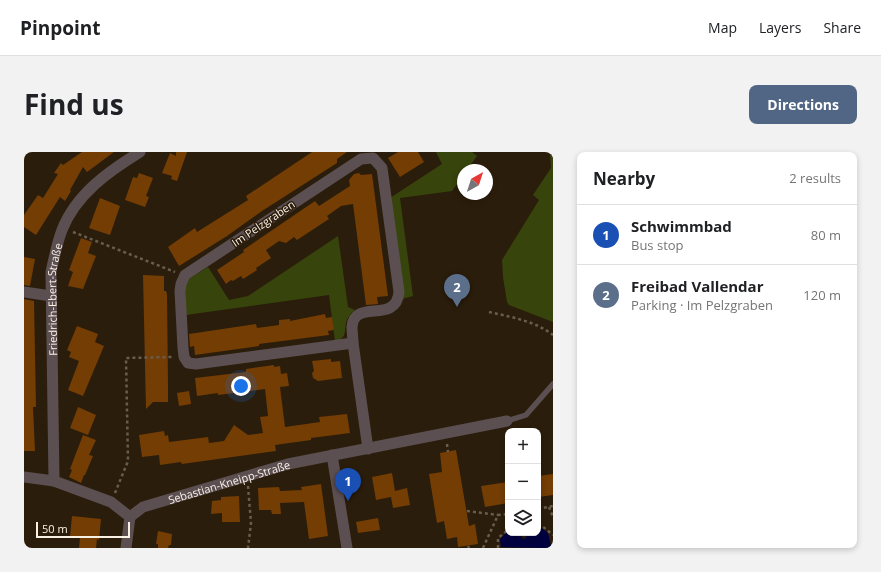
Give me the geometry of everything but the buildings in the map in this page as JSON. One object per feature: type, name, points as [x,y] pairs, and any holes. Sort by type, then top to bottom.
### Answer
[{"type":"street","name":"Friedrich-Ebert-Straße","points":[[54,481],[51,272],[55,251],[62,228],[82,198],[105,174],[140,152]]},
{"type":"street","name":"Im Pelzgraben","points":[[185,275],[361,159],[373,158],[382,168],[399,292],[398,300],[394,306],[387,309],[360,313],[355,318],[352,326],[353,343],[368,449]]},
{"type":"street","points":[[185,275],[180,291],[184,357],[188,362],[196,364],[353,343]]},
{"type":"street","points":[[24,292],[51,296]]},
{"type":"street","name":"Sebastian-Kneipp-Straße","points":[[130,517],[143,507],[288,464],[507,421]]},
{"type":"street","points":[[332,455],[347,548]]},
{"type":"street","points":[[24,477],[54,481],[111,502],[130,517],[126,548]]},
{"type":"lane","points":[[507,421],[526,415],[553,384]]},
{"type":"path","points":[[62,228],[185,275]]},
{"type":"path","points":[[489,312],[522,319],[547,331],[553,336]]},
{"type":"path","points":[[111,502],[128,461],[126,358],[184,357]]},
{"type":"path","points":[[247,476],[250,523],[248,548]]},
{"type":"path","points":[[541,508],[553,506]]},
{"type":"path","points":[[549,507],[553,517]]},
{"type":"path","points":[[466,512],[505,514]]},
{"type":"path","points":[[484,548],[498,515]]},
{"type":"path","points":[[541,525],[553,535]]},
{"type":"path","points":[[498,548],[498,538],[505,532]]},
{"type":"green space","points":[[436,152],[472,152],[477,156],[471,164],[457,164],[457,184],[452,191],[400,198],[413,296],[402,299],[390,198],[442,164]]},
{"type":"green space","points":[[550,152],[553,152],[553,322],[509,305],[507,302],[503,277],[502,260],[539,200],[533,195],[551,168]]},
{"type":"green space","points":[[338,236],[348,307],[355,310],[348,317],[344,335],[339,340],[335,341],[329,295],[186,315],[185,284],[190,278],[208,267],[229,300],[248,296]]},
{"type":"shaded area","points":[[541,528],[548,533],[551,546],[548,548],[501,547],[500,539],[505,534],[505,536],[521,536],[523,539],[526,538],[526,536],[541,536]]},
{"type":"place","name":"Freibad Vallendar","points":[[457,307]]},
{"type":"place","name":"Schwimmbad","points":[[348,501]]}]
